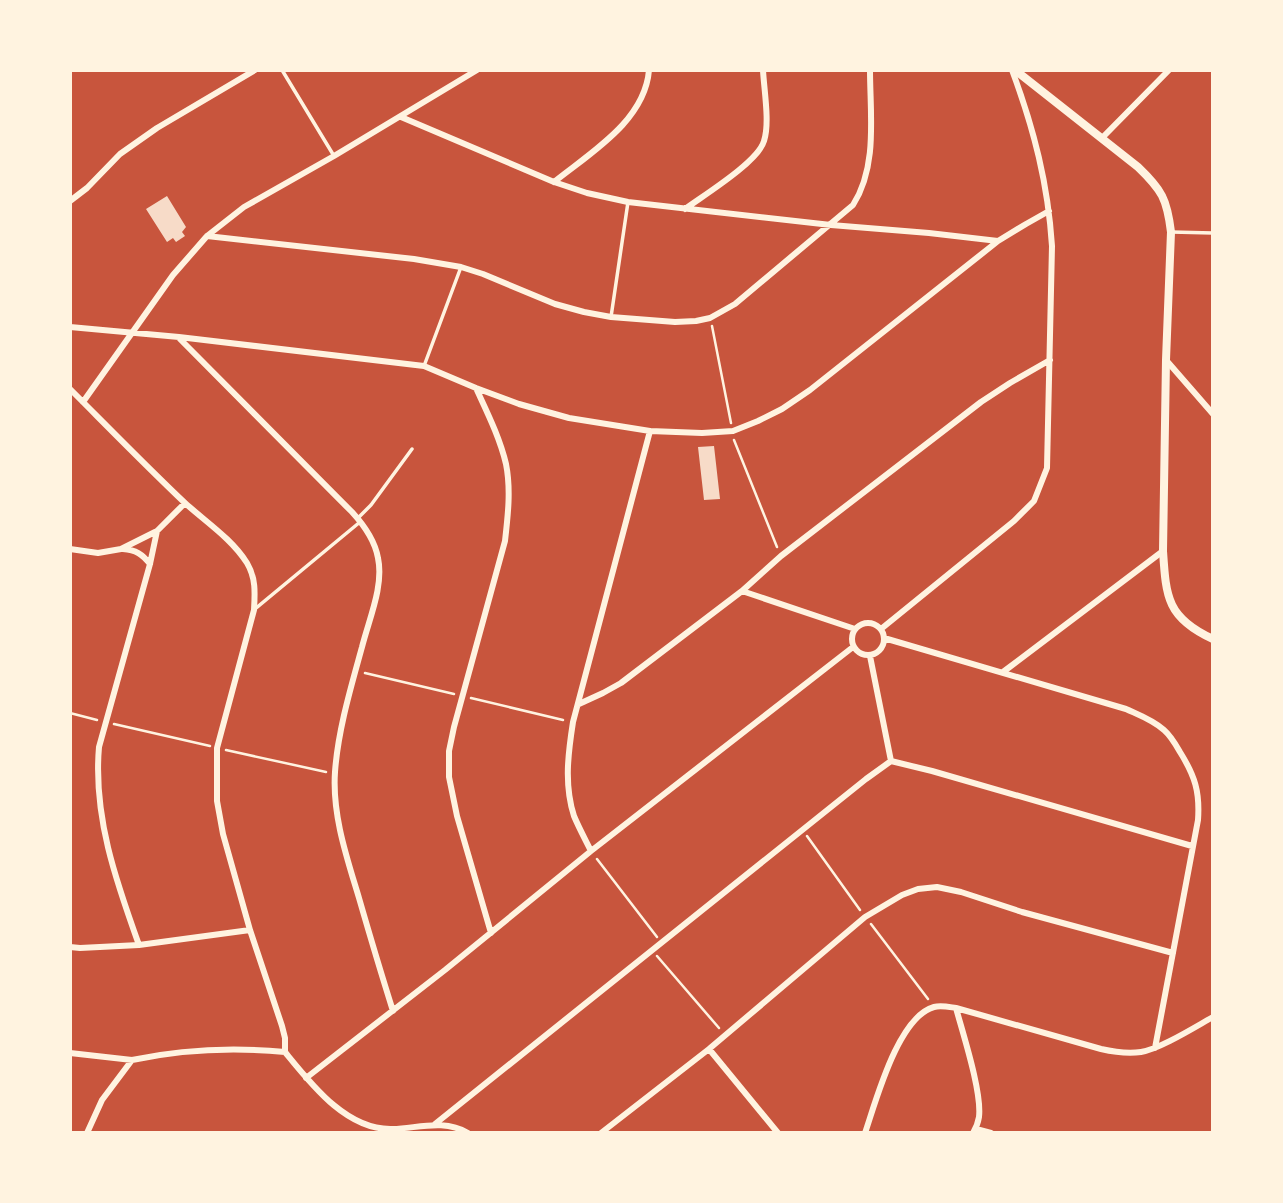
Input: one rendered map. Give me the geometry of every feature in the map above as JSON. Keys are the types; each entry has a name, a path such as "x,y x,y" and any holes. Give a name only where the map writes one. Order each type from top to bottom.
{"street":[{"path":"70,201 88,188 120,154 157,128 255,70"},
{"path":"83,402 173,275 207,236 244,207 477,70"},
{"path":"554,182 621,127 633,113 643,97 649,70"},
{"path":"685,209 754,157 764,143 767,120 763,70"},
{"path":"207,236 414,259 461,267 555,304 611,317 675,321 710,318 735,303 853,205 867,173 870,151 870,70"},
{"path":"1013,70 1138,167 1162,193 1171,232 1163,551 1167,592 1178,617 1213,639"},
{"path":"881,629 1014,521 1034,500 1047,468 1052,246 1043,172 1013,70"},
{"path":"1102,138 1169,70"},
{"path":"401,117 554,182 628,202 998,242"},
{"path":"70,327 424,366 519,404 569,418 650,431 733,431 782,409 810,390 998,242 1049,211"},
{"path":"178,337 359,520 372,540 378,557 380,574 355,670 335,774 336,800 345,852 393,1011"},
{"path":"579,704 621,683 981,402 1049,360"},
{"path":"1166,360 1213,414"},
{"path":"476,388 499,441 506,465 509,486 508,513 505,541 449,751 449,777 457,816 491,933"},
{"path":"70,389 186,503 229,541 253,576 254,610 217,748 217,801 223,834 250,930 282,1026 285,1052 332,1104 351,1117 389,1129 435,1124 452,1126 468,1133"},
{"path":"591,851 574,815 569,792 567,771 573,722 650,431"},
{"path":"121,549 157,531 186,503"},
{"path":"139,945 106,841 97,771 105,722 157,531"},
{"path":"70,549 98,553 134,550 150,564"},
{"path":"1003,672 1163,551"},
{"path":"742,591 855,629"},
{"path":"863,623 881,629 884,638 878,652 870,656 861,654 853,647 851,637 855,629 863,623"},
{"path":"884,638 1126,709 1150,720 1166,732 1190,768 1199,801 1198,820 1155,1048"},
{"path":"306,1078 853,647"},
{"path":"870,656 891,761"},
{"path":"435,1124 891,761 1192,846"},
{"path":"601,1133 709,1049 865,917 902,895 918,889 937,887 961,892 1022,912 1173,953"},
{"path":"70,947 139,945 250,930"},
{"path":"864,1133 900,1041 922,1013 934,1007 956,1007 1116,1052 1144,1052 1213,1017"},
{"path":"956,1007 977,1095 979,1117 974,1131 991,1133"},
{"path":"70,1053 132,1060 205,1049 285,1052"},
{"path":"709,1049 778,1133"},
{"path":"87,1133 102,1100 132,1060"}],"lane":[{"path":"282,70 334,156"},
{"path":"611,317 628,202"},
{"path":"1171,232 1213,233"},
{"path":"424,366 461,267"},
{"path":"254,610 359,520 412,449"}],"path":[{"path":"710,318 734,443 781,556"},
{"path":"355,670 573,722"},
{"path":"70,713 335,774"},
{"path":"591,851 662,943"},
{"path":"652,951 725,1035"}],"building":[{"path":"167,196 186,227 182,232 185,236 176,242 173,238 167,242 146,209"},
{"path":"714,446 720,499 704,500 698,447"}]}
